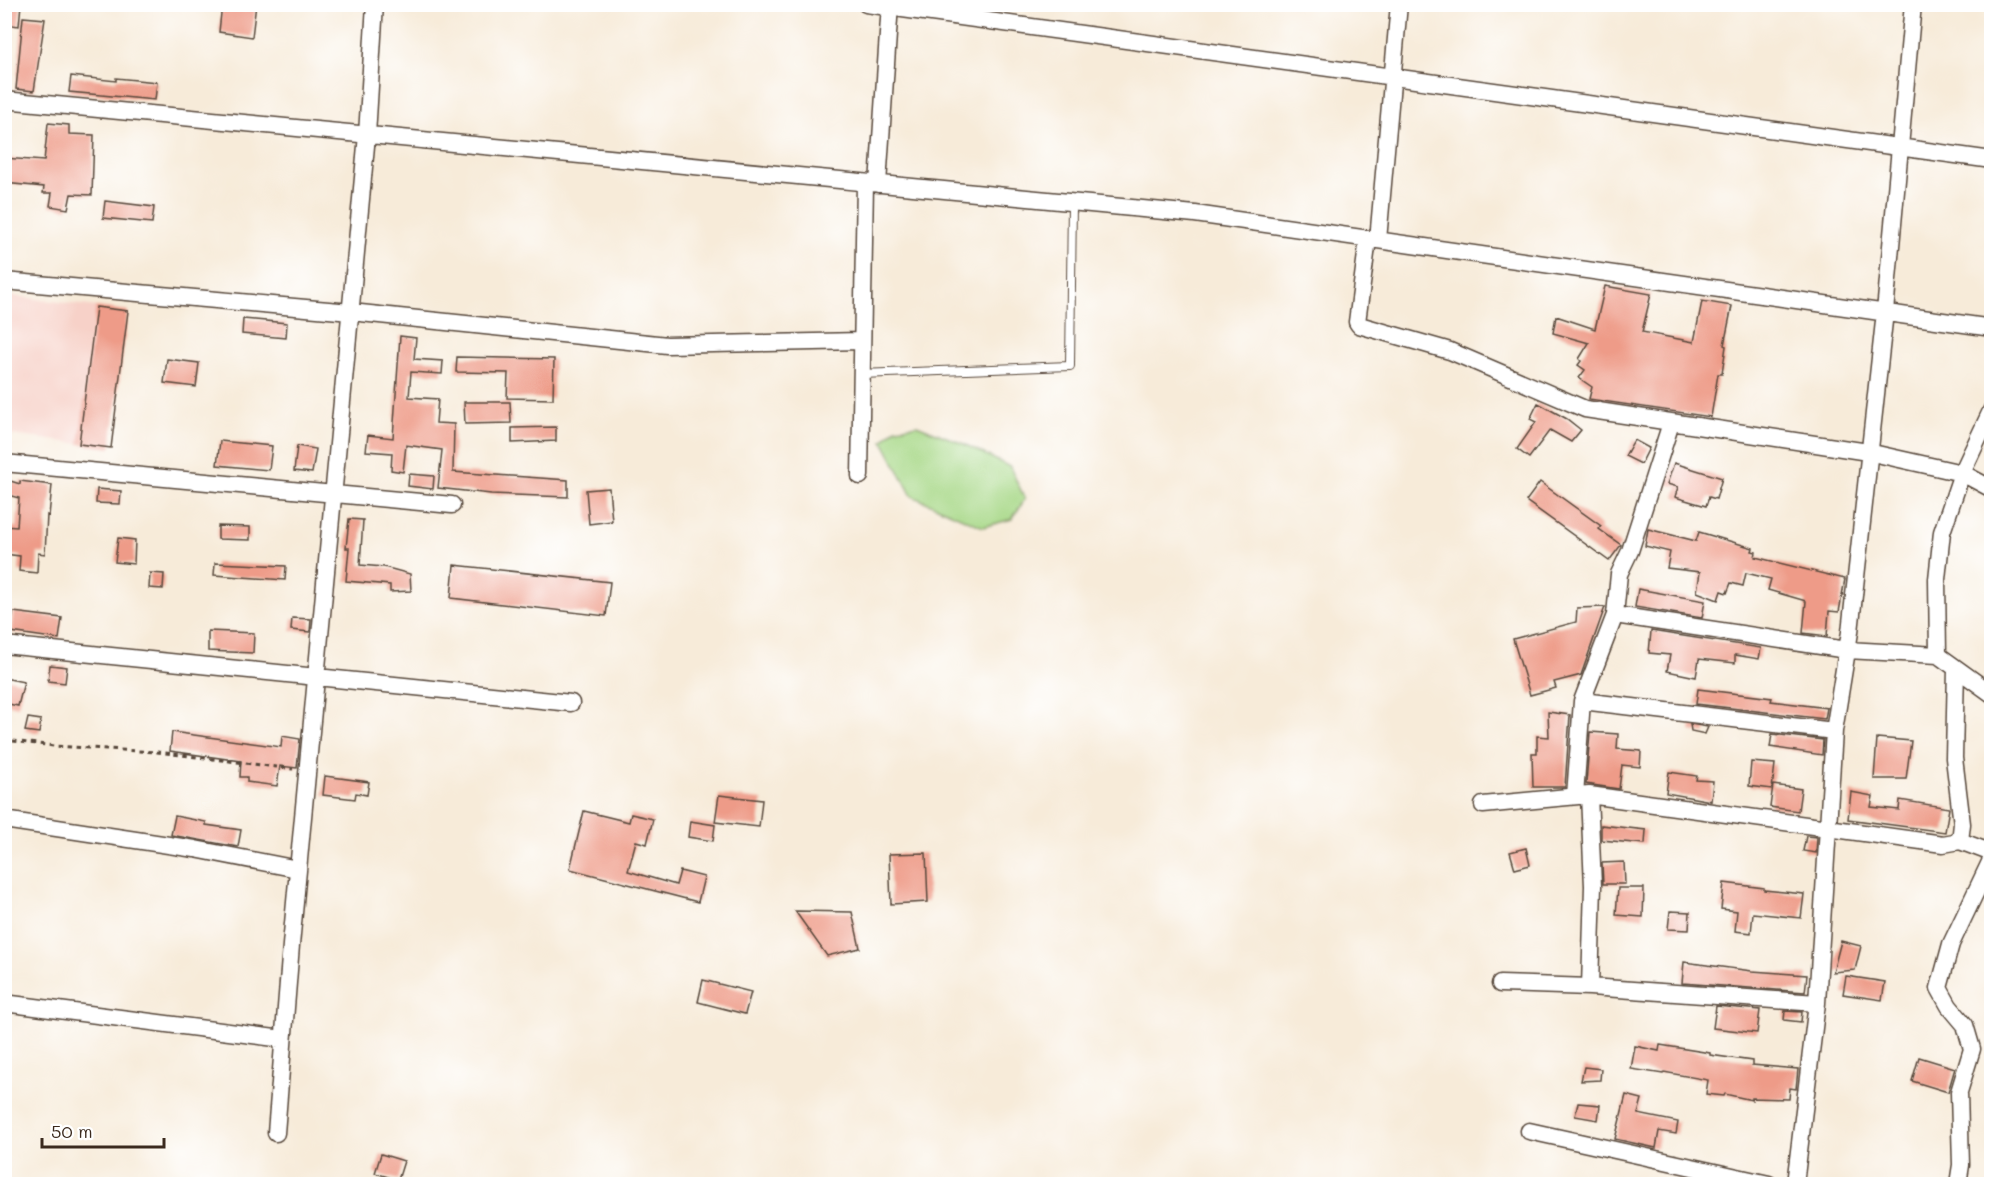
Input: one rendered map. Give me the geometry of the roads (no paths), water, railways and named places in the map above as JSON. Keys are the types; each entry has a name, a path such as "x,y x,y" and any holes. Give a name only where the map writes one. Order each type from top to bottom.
{"street":[{"path":"276,1133 298,869 367,135 375,4"},
{"path":"866,4 1992,160"},
{"path":"1399,4 1373,240 1357,322 1359,325 1450,351 1585,409 1868,452 1962,473 1992,489"},
{"path":"1795,1185 1816,1003 1834,731 1847,650 1885,312 1914,4"},
{"path":"860,476 861,341 872,183 890,6"},
{"path":"4,100 1195,214 1992,328"},
{"path":"4,281 351,312 667,345 861,341"},
{"path":"1938,655 1937,579 1942,532 1962,473 1992,410"},
{"path":"1590,987 1593,886 1582,795 1582,701 1615,615 1620,574 1630,551 1671,423"},
{"path":"4,463 452,505"},
{"path":"1615,615 1847,650 1938,655 1992,694"},
{"path":"4,645 571,703"},
{"path":"1956,668 1954,758 1962,824 1960,841"},
{"path":"1582,701 1834,731"},
{"path":"1483,805 1582,795 1943,844 1960,841 1992,855 1950,944 1939,988 1949,1006 1965,1024 1972,1049 1959,1092 1961,1165 1958,1185"},
{"path":"4,820 195,849 298,869"},
{"path":"1500,984 1590,987 1816,1003"},
{"path":"4,1003 283,1040"},
{"path":"1529,1131 1769,1185"}],"lane":[{"path":"861,374 1070,366 1072,203"}]}
